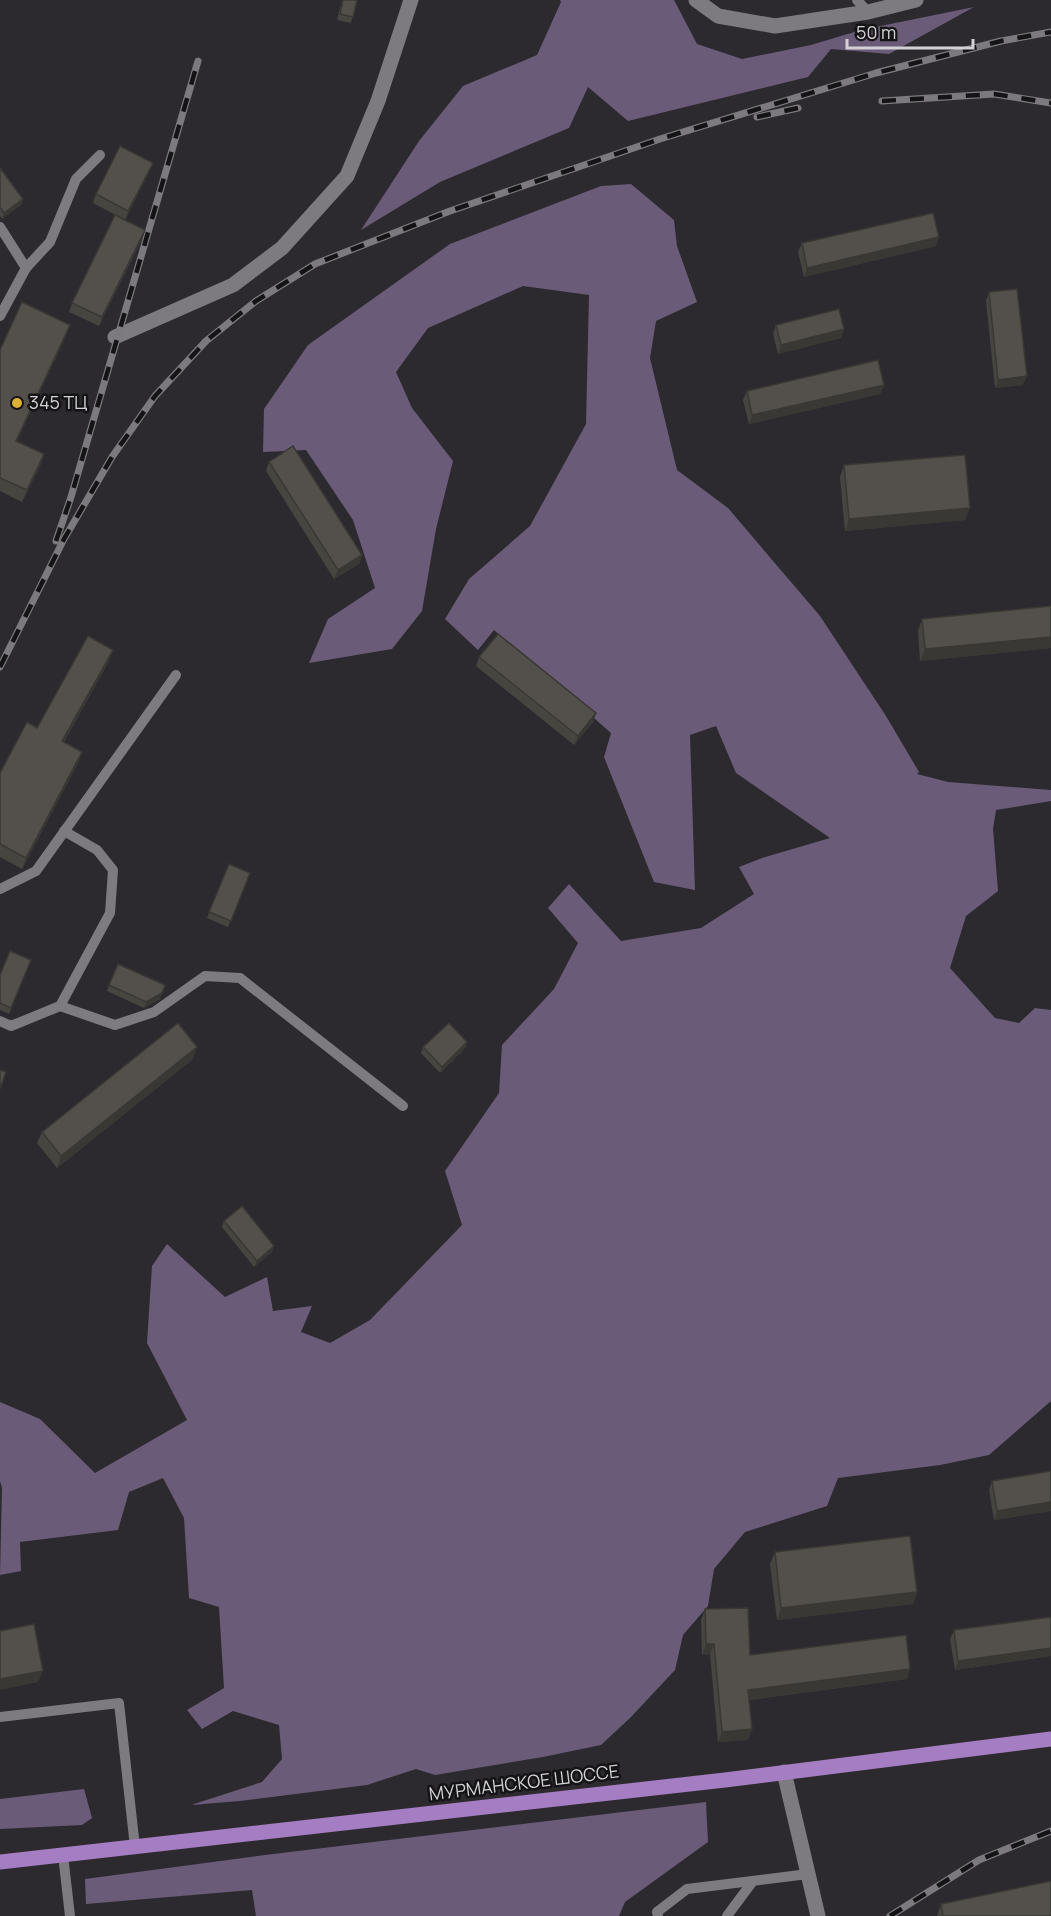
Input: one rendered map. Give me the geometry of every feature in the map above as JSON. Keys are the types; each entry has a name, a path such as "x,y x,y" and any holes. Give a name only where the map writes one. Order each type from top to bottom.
{"main road":[{"name":"МУРМАНСКОЕ ШОССЕ","path":"0,1862 1051,1739"}],"street":[{"path":"115,337 233,285 282,248 347,176 378,101 411,0"},
{"path":"696,0 718,16 775,26 868,12 916,0"},
{"path":"784,1772 818,1916"}],"lane":[{"path":"857,0 868,12"},
{"path":"0,316 26,268 50,242 76,179 100,155"},
{"path":"0,227 26,268"},
{"path":"0,889 36,870 176,675"},
{"path":"0,1021 11,1026 60,1006 110,913 113,870 97,850 64,831"},
{"path":"60,1006 115,1025 154,1012 206,976 240,978 403,1106"},
{"path":"0,1717 119,1703 135,1847"},
{"path":"63,1856 70,1916"},
{"path":"656,1915 687,1889 808,1874"},
{"path":"727,1916 753,1881"}],"shaded area":[{"path":"560,0 674,0 697,44 742,59 811,45 861,30 974,7 889,54 831,49 808,77 628,121 588,87 569,128 440,182 361,230 419,141 463,86 537,55"},
{"path":"631,184 674,220 677,246 697,302 656,321 650,358 677,470 728,508 820,616 886,716 919,772 917,774 948,782 1051,790 1051,801 996,810 993,829 998,891 966,916 950,968 995,1018 1019,1023 1035,1008 1051,1010 1051,1401 989,1455 940,1465 838,1478 827,1506 745,1532 714,1569 708,1606 683,1635 675,1670 601,1745 435,1775 416,1769 367,1785 191,1805 262,1782 282,1759 279,1725 233,1711 202,1729 187,1710 224,1688 219,1607 189,1598 184,1518 163,1478 129,1492 118,1530 20,1542 21,1571 0,1575 2,1488 0,1481 0,1402 40,1419 95,1473 187,1420 147,1343 152,1266 167,1244 225,1297 267,1277 273,1311 312,1306 301,1332 330,1343 370,1320 462,1225 445,1171 499,1093 502,1045 554,989 578,943 548,908 569,884 621,941 701,928 754,894 739,867 830,838 736,773 716,726 690,735 695,890 654,882 604,757 611,733 494,630 478,650 445,619 469,579 530,526 586,424 589,295 523,286 428,328 396,372 412,408 453,461 436,529 422,611 392,649 309,663 328,619 375,588 353,520 306,450 263,452 264,409 308,345 450,244 601,186"},
{"path":"84,1789 92,1818 82,1825 0,1829 0,1799"},
{"path":"706,1802 708,1842 625,1902 619,1916 256,1916 252,1890 86,1904 85,1879"}],"building":[{"path":"343,0 357,0 353,17 340,14"},
{"path":"120,146 153,163 128,211 96,194"},
{"path":"0,168 23,199 4,213 0,207"},
{"path":"933,213 939,237 807,268 802,243"},
{"path":"115,215 145,230 102,317 72,303"},
{"path":"1017,289 1027,376 998,380 989,292"},
{"name":"345 ТЦ","path":"22,302 70,325 16,441 44,454 27,490 0,478 0,350"},
{"path":"839,309 844,329 781,345 776,325"},
{"path":"878,360 884,385 752,415 747,391"},
{"path":"293,446 362,555 338,570 269,462"},
{"path":"965,455 970,508 849,519 844,465"},
{"path":"1051,606 1051,637 925,649 922,619"},
{"path":"498,634 596,713 578,736 479,657"},
{"path":"88,636 113,650 62,741 82,752 26,858 0,844 0,773 27,722 37,728"},
{"path":"229,864 250,873 231,921 209,912"},
{"path":"10,951 31,960 11,1008 0,1003 0,975"},
{"path":"118,964 165,985 162,993 146,1002 109,985"},
{"path":"178,1023 197,1047 61,1156 42,1132"},
{"path":"449,1023 467,1042 442,1067 423,1047"},
{"path":"0,1070 6,1072 0,1089"},
{"path":"242,1206 274,1246 257,1261 224,1221"},
{"path":"1051,1471 1051,1502 997,1511 992,1481"},
{"path":"910,1536 917,1592 781,1608 775,1552"},
{"path":"748,1608 750,1655 906,1635 910,1669 748,1690 752,1729 722,1732 714,1644 706,1644 705,1609"},
{"path":"1051,1617 1051,1648 958,1661 954,1630"},
{"path":"34,1624 43,1671 0,1679 0,1631"},
{"path":"1051,1881 1051,1916 943,1916 941,1904"}],"railway":[{"path":"0,667 64,539 112,457 155,396 206,341 256,301 315,264 450,211 660,139 876,73 1001,41 1051,32"},
{"path":"56,541 71,497 198,61"},
{"path":"882,101 994,94 1051,103"},
{"path":"757,117 798,108"},
{"path":"890,1916 979,1860 1051,1831"}],"place":[{"name":"345 ТЦ","path":"17,403"}]}
